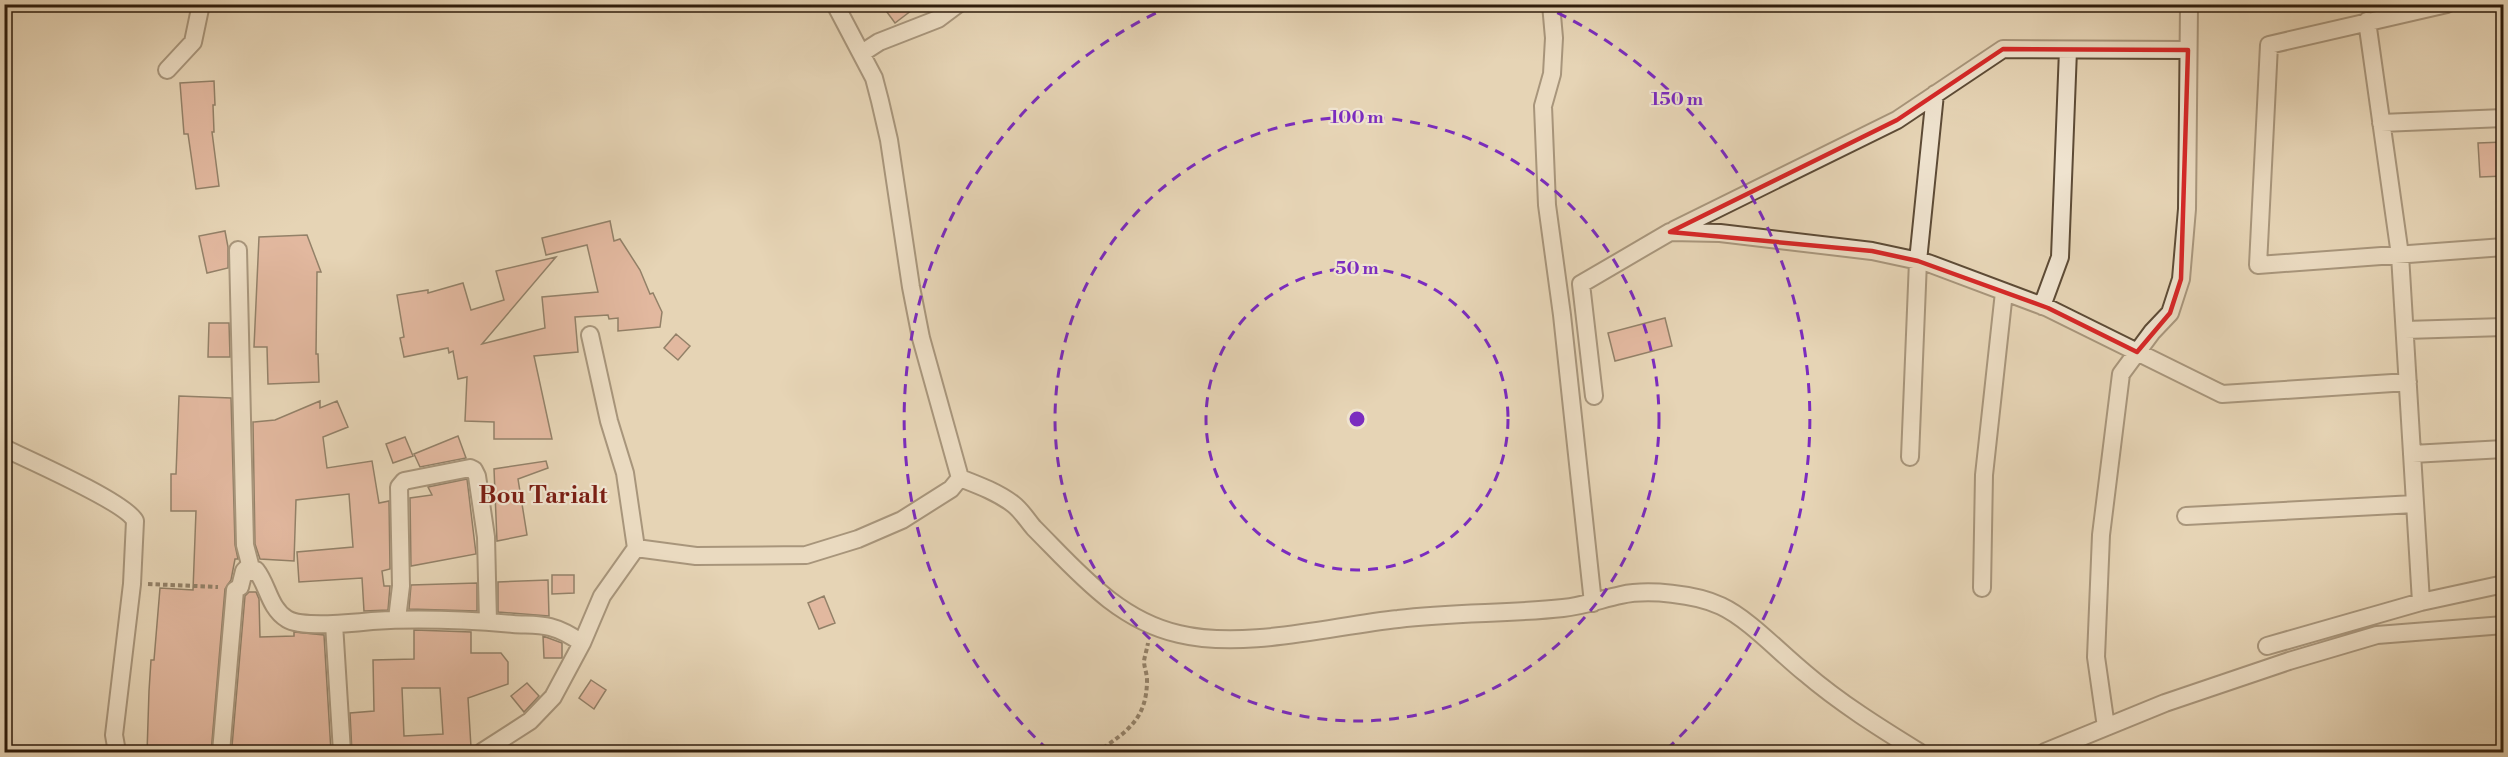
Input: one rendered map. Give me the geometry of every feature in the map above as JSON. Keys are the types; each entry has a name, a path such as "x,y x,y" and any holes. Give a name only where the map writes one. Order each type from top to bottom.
{"street":[{"path":"167,70 193,42 201,4"},
{"path":"835,4 874,78 889,140 921,338 960,478"},
{"path":"862,53 879,42 938,19 958,4"},
{"path":"1551,4 1554,38 1552,74 1543,106 1546,205 1562,315 1593,603"},
{"path":"2447,4 2268,45 2258,265 2504,247"},
{"path":"2106,727 2096,657 2101,535 2121,374 2170,313 2181,279 2187,209 2189,6"},
{"path":"2367,21 2400,255 2421,602"},
{"path":"1594,396 1581,284 1670,232 1897,120 2003,49 2188,50"},
{"path":"2042,306 2060,257 2068,50"},
{"path":"1910,457 1918,261 1935,94"},
{"path":"2381,123 2504,118"},
{"path":"1670,232 1720,233 1872,251 1918,261 2042,306 2222,394 2408,382"},
{"path":"238,250 245,545 252,572"},
{"path":"1982,588 1984,475 2004,292"},
{"path":"2405,330 2504,327"},
{"path":"482,753 524,726 553,697 582,644 602,596 636,548 625,473 609,421 590,335"},
{"path":"4,448 105,498 133,517 135,528 132,584 114,725 117,753"},
{"path":"2412,454 2504,449"},
{"path":"397,619 401,586 399,487 404,481 470,468 477,476 486,537 488,622"},
{"path":"636,548 696,556 806,555 858,539 903,520 951,489 960,478"},
{"path":"960,478 998,494 1014,505 1093,587 1113,603 1154,626 1193,637 1254,638 1398,619 1563,608 1593,603 1623,594 1645,592 1670,594 1721,606 1736,615 1806,674 1881,729 1919,753"},
{"path":"2186,516 2415,504"},
{"path":"221,753 235,590 240,587 244,571 249,566 252,572"},
{"path":"252,572 255,570 262,578 274,607 288,620 334,624 397,619 547,626 561,630 582,644"},
{"path":"2267,645 2421,602 2504,584"},
{"path":"334,624 342,753"},
{"path":"2045,753 2165,703 2289,661 2377,635 2504,625"}],"path":[{"path":"132,584 240,587"},
{"path":"1097,753 1128,730 1139,717 1144,704 1147,679 1144,662 1154,626"}],"highlighted area":[{"path":"2003,49 2188,50 2181,279 2170,313 2137,352 2048,308 1918,261 1872,251 1670,232 1897,120"}],"building":[{"path":"881,4 920,4 895,23"},
{"path":"214,81 214,132 212,132 219,186 196,189 188,134 184,134 180,83"},
{"path":"2504,142 2504,176 2480,177 2478,143"},
{"path":"610,221 614,241 620,239 640,270 650,294 653,293 662,312 660,327 618,331 618,318 609,319 608,315 575,317 578,352 534,356 552,439 494,439 494,422 465,421 467,377 458,379 453,351 449,353 448,348 404,357 400,338 404,337 397,295 428,290 428,293 463,283 471,310 504,300 496,271 556,257 482,344 545,328 542,297 598,292 587,245 546,255 542,238"},
{"path":"225,231 228,268 207,273 199,236"},
{"path":"307,235 321,272 317,272 316,354 318,354 319,382 268,384 267,347 254,347 259,237"},
{"path":"1665,318 1672,346 1615,361 1608,333"},
{"path":"209,323 229,323 230,357 208,357"},
{"path":"676,334 690,346 678,360 664,348"},
{"path":"179,396 231,398 235,545 238,559 235,559 231,580 225,589 211,753 147,753 151,660 154,660 160,588 193,590 196,511 171,511 171,474 176,474"},
{"path":"320,401 320,408 337,401 348,427 323,437 327,468 372,461 379,503 389,501 390,569 382,571 384,586 390,586 388,610 364,611 362,578 299,582 297,552 353,547 349,494 296,500 294,561 260,559 255,544 253,422 275,420"},
{"path":"458,436 466,458 420,467 414,454"},
{"path":"405,437 413,456 393,463 386,444"},
{"path":"546,461 548,468 518,479 527,535 497,541 494,469"},
{"path":"467,479 476,554 411,566 410,498 432,495 428,487"},
{"path":"552,575 574,575 574,593 552,594"},
{"path":"548,580 549,616 498,612 498,582"},
{"path":"477,583 477,611 409,609 411,585"},
{"path":"249,592 256,592 259,599 260,637 294,636 294,632 324,635 331,752 257,753 258,747 232,746 245,596"},
{"path":"824,596 835,623 819,629 808,603"},
{"path":"414,630 471,632 471,653 501,653 508,662 508,684 468,698 471,747 443,749 443,753 352,753 350,713 374,711 373,660 414,659","holes":["402,688 440,688 443,734 404,736"]},
{"path":"543,636 562,643 562,658 544,658"},
{"path":"591,680 606,690 594,709 579,698"},
{"path":"527,683 539,696 524,712 511,696"}],"district":[{"name":"Bou Tarialt","path":"543,496"}]}
